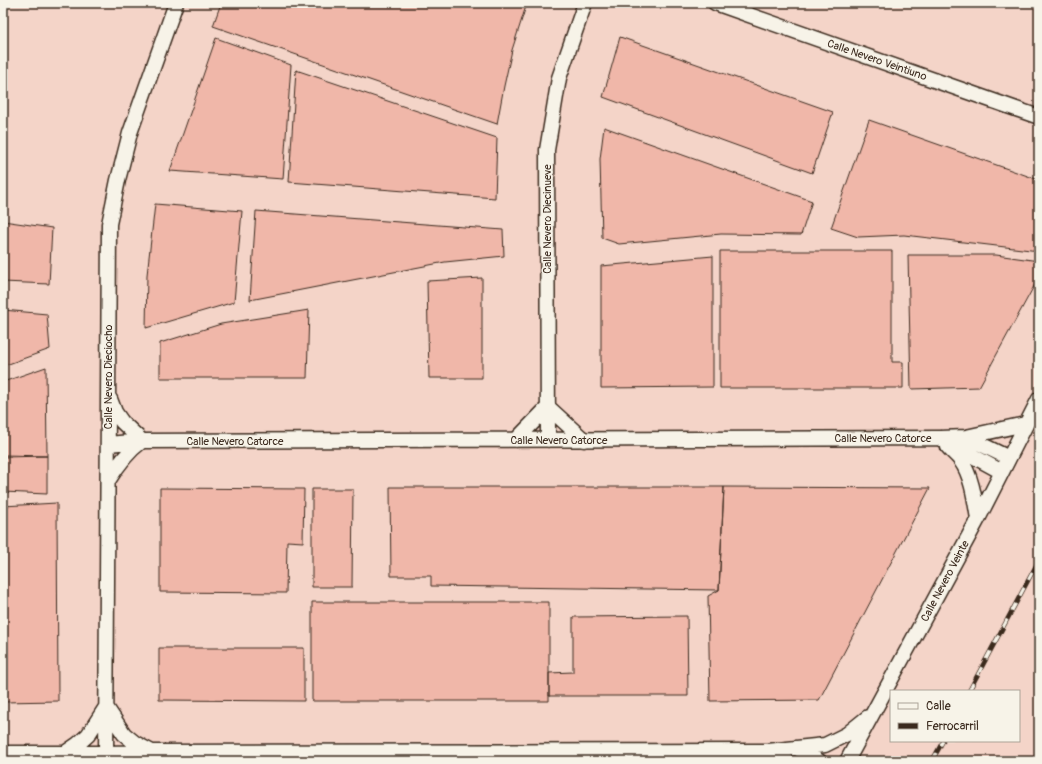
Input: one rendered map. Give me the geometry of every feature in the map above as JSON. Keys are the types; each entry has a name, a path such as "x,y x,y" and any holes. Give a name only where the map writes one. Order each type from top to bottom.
{"street":[{"name":"Calle Nevero Dieciocho","path":"106,757 109,224 130,133 176,3"},
{"path":"581,6 596,3"},
{"name":"Calle Nevero Veintiuno","path":"715,3 1039,117"},
{"name":"Calle Nevero Diecinueve","path":"548,440 547,150 559,78 581,6"},
{"path":"107,482 127,454 133,447 142,441 118,417 108,392"},
{"name":"Calle Nevero Veinte","path":"847,761 978,519 1039,399"},
{"path":"516,440 548,407 584,440"},
{"path":"940,438 966,438 1025,424"},
{"path":"940,438 961,460 966,470 974,497 978,519"},
{"name":"Calle Nevero Catorce","path":"108,440 940,438 1002,472"},
{"path":"966,438 1008,458"},
{"path":"70,757 78,744 88,735 106,707 124,734 135,743 152,752"},
{"path":"3,753 70,757 106,757 152,752 766,751 825,745 846,734 873,713"},
{"path":"796,748 819,761"},
{"path":"766,751 785,760"},
{"path":"138,761 152,752"}],"shaded area":[{"path":"3,3 1039,3 1039,761 3,761"}],"building":[{"path":"221,3 527,3 512,50 497,124 213,26"},
{"path":"620,37 833,112 812,173 603,97"},
{"path":"216,38 291,65 283,179 170,171"},
{"path":"296,70 497,138 495,198 289,182"},
{"path":"869,120 1039,180 1039,251 904,235 858,237 831,228"},
{"path":"604,127 812,201 801,235 721,234 619,244 602,238 600,159"},
{"path":"155,204 242,211 234,302 146,328 147,275"},
{"path":"256,211 503,230 504,256 445,262 250,300"},
{"path":"3,221 52,228 49,284 3,282"},
{"path":"720,251 892,251 892,362 903,362 903,388 720,388"},
{"path":"908,255 996,255 1039,261 1039,277 979,387 911,389"},
{"path":"713,256 713,387 601,388 601,266"},
{"path":"482,278 482,378 429,378 427,281"},
{"path":"3,310 47,314 50,349 3,366"},
{"path":"309,310 307,378 160,378 160,343 221,324"},
{"path":"46,367 47,456 3,457 3,382"},
{"path":"3,455 47,456 47,494 3,492"},
{"path":"390,487 724,487 719,590 431,586 431,576 391,576"},
{"path":"724,487 930,488 819,700 710,701 708,596 719,590"},
{"path":"160,488 304,489 303,542 287,541 286,593 160,592"},
{"path":"312,489 353,489 352,587 312,587"},
{"path":"57,503 58,701 3,702 3,506"},
{"path":"312,602 549,602 549,701 312,701"},
{"path":"687,616 688,696 549,696 549,673 573,672 573,617"},
{"path":"159,648 304,648 304,701 159,700"}],"railway":[{"path":"970,690 1039,560"},
{"path":"932,761 942,742"}]}
